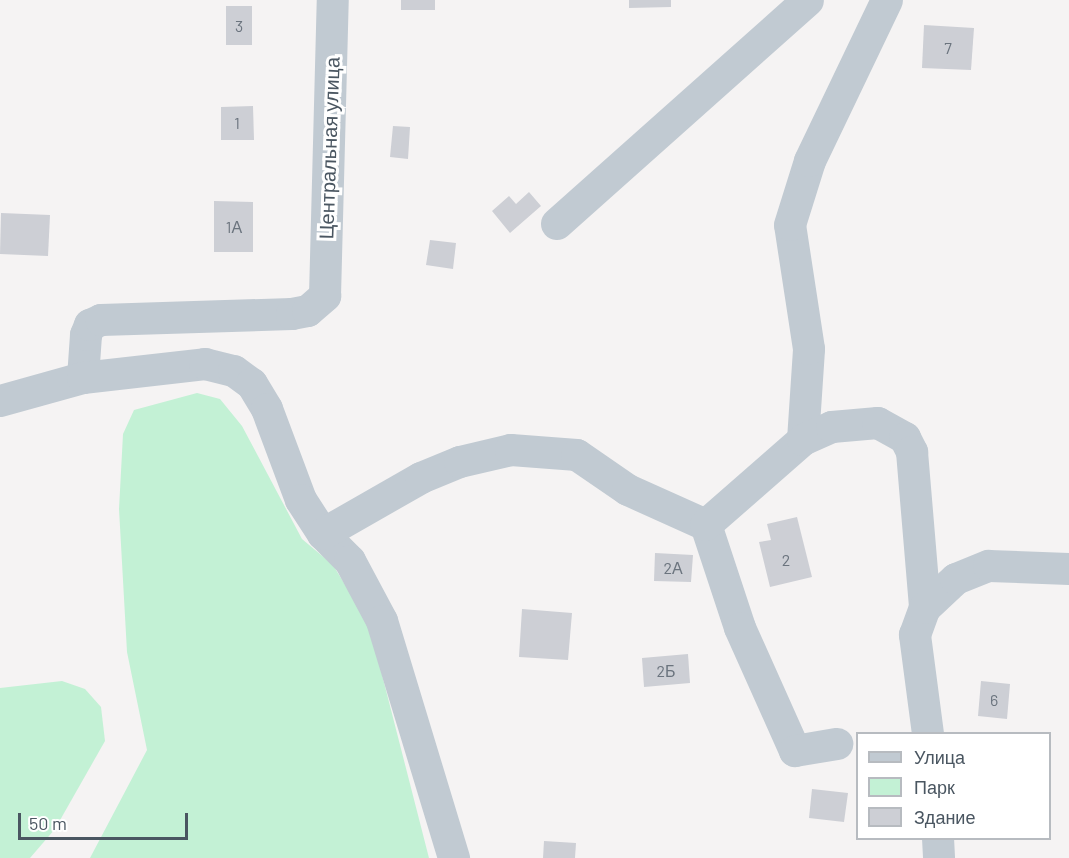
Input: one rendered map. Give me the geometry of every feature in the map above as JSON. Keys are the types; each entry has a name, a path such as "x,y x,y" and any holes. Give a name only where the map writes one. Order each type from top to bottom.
{"street":[{"name":"Центральная улица","path":"83,378 86,335 90,325 101,320 292,314 308,311 325,296 333,0"},
{"path":"557,224 808,0"},
{"path":"802,440 809,349 790,225 810,161 887,0"},
{"path":"0,401 83,378 205,364 234,371 252,384 267,409 301,500 323,534 350,561 382,621 454,858"},
{"path":"706,525 802,440 832,427 878,423 905,438 912,452 925,608 915,635 927,732"},
{"path":"323,534 421,478 460,462 511,450 577,455 628,490 706,525 740,628 795,751 837,744"},
{"path":"925,608 957,579 989,566 1069,569"},
{"path":"938,840 939,858"}],"green space":[{"path":"197,393 220,399 242,426 302,539 333,565 369,624 429,858 90,858 147,750 127,652 119,509 123,434 134,410"},
{"path":"62,681 85,689 101,707 105,741 55,829 30,858 0,858 0,688"}],"building":[{"path":"401,0 435,0 435,10 401,10"},
{"path":"629,0 671,0 671,7 629,8"},
{"path":"226,6 252,6 252,45 226,45"},
{"path":"924,25 974,28 971,70 922,68"},
{"path":"253,106 254,140 221,140 221,107"},
{"path":"393,126 410,127 408,159 390,157"},
{"path":"529,192 541,206 510,233 492,211 509,196 516,204"},
{"path":"214,201 253,202 253,252 214,252"},
{"path":"1,213 50,215 48,256 0,254"},
{"path":"430,240 456,243 453,269 426,265"},
{"path":"797,517 812,577 770,587 759,542 771,540 767,524"},
{"path":"655,553 693,555 691,582 654,581"},
{"path":"522,609 572,613 568,660 519,657"},
{"path":"688,654 690,683 644,687 642,658"},
{"path":"981,681 1010,684 1007,719 978,716"},
{"path":"812,789 848,793 844,822 809,818"},
{"path":"544,841 576,843 575,858 543,858"}]}
